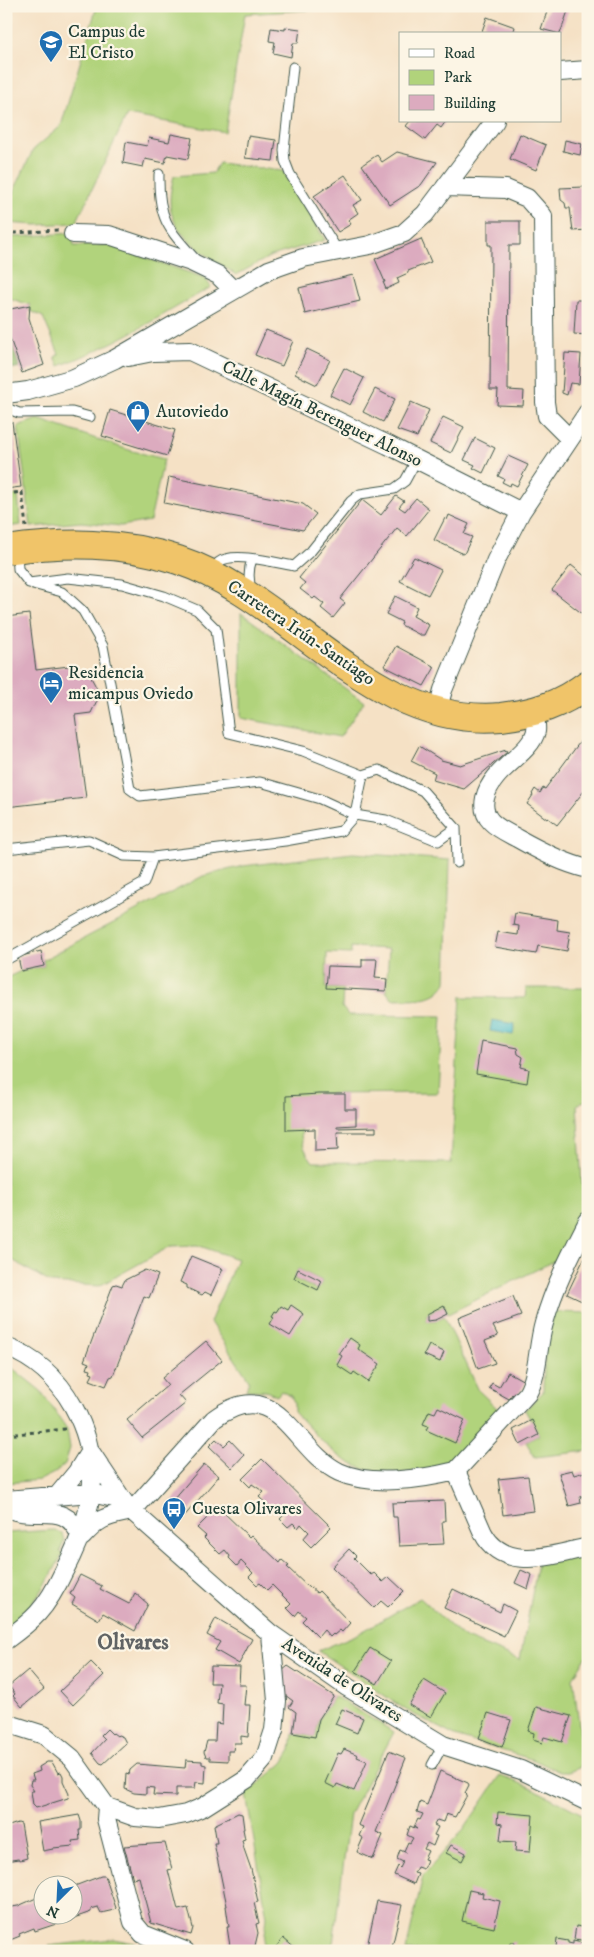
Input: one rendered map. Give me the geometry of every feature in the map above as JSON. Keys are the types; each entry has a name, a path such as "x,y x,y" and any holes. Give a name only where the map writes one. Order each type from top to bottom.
{"highway":[{"name":"Carretera Irún-Santiago","path":"17,549 67,543 101,545 135,550 178,560 224,580 371,681 404,699 437,712 460,717 483,718 534,712 558,703 588,684"}],"street":[{"path":"562,72 588,70"},
{"path":"6,394 28,391 74,378 116,359 269,270 304,258 370,245 404,233 425,214 494,122"},
{"path":"445,187 506,189 527,198 543,216 545,402 547,416 570,438"},
{"path":"74,234 110,235 191,262 218,275 233,290"},
{"path":"180,321 183,336 190,351"},
{"name":"Calle Magín Berenguer Alonso","path":"116,359 153,352 190,351 521,512"},
{"path":"437,712 443,690 496,560 521,512 588,412"},
{"path":"534,712 536,731 528,745 492,781 484,801 486,815 490,822 497,827 531,846 566,863 588,869"},
{"path":"81,1537 96,1522 108,1515 130,1509 214,1419 224,1412 242,1406 271,1408 329,1467 354,1478 407,1480 456,1471 527,1394 532,1385 540,1338 550,1305 566,1264 588,1221"},
{"path":"6,1347 23,1354 55,1380 67,1395 83,1426 92,1467 91,1493 87,1518 81,1537 50,1598 39,1613 6,1640"},
{"path":"90,1451 130,1509"},
{"path":"58,1495 77,1472 90,1451"},
{"path":"456,1471 483,1534 487,1541 500,1553 530,1558 588,1547"},
{"path":"6,1500 91,1493 114,1498 130,1509"},
{"path":"6,1508 22,1512 51,1512 63,1515 77,1528 81,1537"},
{"name":"Avenida de Olivares","path":"130,1509 271,1634 347,1687 443,1745 521,1770 587,1799"},
{"path":"6,1723 44,1735 72,1758 107,1807 135,1817 187,1822 203,1807 247,1780 265,1758 274,1730 277,1701 271,1634"},
{"path":"107,1807 106,1819 133,1922 145,1943 185,1951"}],"lane":[{"path":"293,67 284,150 285,161 290,174 338,251"},
{"path":"159,174 158,195 162,213 172,232 203,268"},
{"path":"6,408 19,413 72,412 90,417"},
{"path":"210,574 219,562 233,557 294,566 311,551 351,501 360,494 394,489 405,481 416,460"},
{"path":"17,549 18,569 30,583 62,592 83,611 103,646 130,789 140,796 260,782 320,799 354,815 386,820 438,841 456,828"},
{"path":"252,559 249,568 249,583 255,601"},
{"path":"30,583 68,578 122,584 164,596 197,610 216,630 229,732 303,751 363,775 379,770 423,791 456,828 457,864"},
{"path":"6,849 89,840 124,856 154,857 286,841 341,831 354,815 363,775"},
{"path":"6,960 144,883 154,857"},
{"path":"432,1765 443,1745"}],"path":[{"path":"6,231 15,233 71,229 74,234"},
{"path":"6,494 22,492 17,549"},
{"path":"6,1434 83,1426"},
{"path":"6,1567 9,1570 6,1584"}],"green space":[{"path":"97,6 371,6 245,14 225,132 127,115 76,223 36,225 6,223 6,208 33,150 61,126"},
{"path":"219,163 283,171 325,240 271,256 236,275 203,253 176,225 171,213 171,188 174,176 213,173"},
{"path":"72,233 74,246 104,245 114,247 205,278 211,287 118,340 59,366 55,357 59,354 43,317 29,310 30,305 6,297 6,236"},
{"path":"6,327 20,367 6,370"},
{"path":"38,419 129,450 164,459 150,521 121,526 81,522 31,527 18,426"},
{"path":"18,495 21,525 6,527 6,496"},
{"path":"241,613 364,702 340,737 241,718"},
{"path":"353,853 450,860 446,982 442,989 422,998 392,999 386,991 389,949 351,947 351,954 327,953 326,988 343,989 342,1007 348,1015 442,1016 438,1093 319,1094 305,1120 301,1135 306,1152 313,1162 451,1163 461,997 525,998 526,988 588,988 588,1099 577,1105 582,1184 588,1182 588,1211 562,1257 448,1314 444,1305 427,1314 427,1321 436,1320 444,1316 479,1391 504,1415 481,1434 477,1433 465,1452 455,1460 441,1466 410,1473 378,1472 364,1469 344,1460 322,1441 294,1412 294,1402 291,1396 281,1391 277,1396 266,1391 246,1390 249,1380 210,1322 237,1259 197,1245 171,1246 99,1286 51,1283 6,1255 6,978 21,971 44,966 43,960 203,876 243,866","holes":["298,1269 322,1281 318,1290 294,1279"]},
{"path":"553,1312 588,1313 588,1451 535,1457 526,1442 539,1435 525,1410 543,1392 545,1348"},
{"path":"6,1366 11,1367 41,1391 67,1429 70,1448 65,1464 54,1473 40,1480 6,1483"},
{"path":"54,1530 62,1534 64,1541 60,1551 62,1555 32,1604 6,1627 6,1533"},
{"path":"588,1547 588,1654 573,1678 584,1762 579,1768 568,1772 560,1772 534,1760 455,1736 406,1710 318,1651 358,1634 420,1598 463,1637 520,1660 539,1557"},
{"path":"334,1696 394,1732 350,1814 332,1951 263,1951 267,1917 246,1794 283,1763 291,1750 293,1733 315,1737 319,1719"},
{"path":"500,1776 528,1786 588,1817 588,1951 406,1951 423,1876 463,1830"},
{"path":"113,1939 135,1943 141,1951 48,1951 48,1946"}],"water":[{"path":"492,1020 515,1024 513,1035 490,1031"}],"building":[{"path":"549,6 569,8 561,32 541,29"},
{"path":"487,17 515,27 514,32 482,32"},
{"path":"285,27 300,29 298,43 293,43 291,57 273,53 275,42 269,41 271,28 285,30"},
{"path":"409,122 445,122 441,128 437,125 425,140 406,126"},
{"path":"171,134 192,138 188,159 167,155 165,163 145,159 143,167 123,163 126,142 147,146 149,138 169,142"},
{"path":"520,134 546,145 536,170 510,159"},
{"path":"248,136 276,140 273,161 245,158"},
{"path":"565,140 582,144 580,155 563,151"},
{"path":"397,152 437,162 421,185 390,205 362,165 377,155 382,162"},
{"path":"345,175 362,200 353,205 358,213 348,220 351,224 338,232 314,196"},
{"path":"584,187 588,222 587,230 573,231 570,208 566,208 565,203 561,200 560,188"},
{"path":"488,221 520,221 520,245 509,245 508,390 524,391 523,406 497,405 498,390 490,390 491,245 488,245"},
{"path":"421,239 431,262 408,271 408,273 397,278 399,283 386,289 375,259"},
{"path":"353,275 360,301 305,314 299,288"},
{"path":"576,300 588,300 588,335 574,334"},
{"path":"30,305 29,318 44,365 22,373 6,327 6,310"},
{"path":"266,330 293,341 282,366 255,355"},
{"path":"307,349 330,360 317,385 295,374"},
{"path":"565,353 581,354 579,384 570,383 567,395 562,393"},
{"path":"344,368 364,378 350,405 330,395"},
{"path":"375,389 395,399 383,422 363,412"},
{"path":"411,402 429,410 417,437 397,430"},
{"name":"Autoviedo","path":"110,410 175,430 167,456 102,436"},
{"path":"443,417 464,427 451,453 430,443"},
{"path":"12,422 21,487 6,489 6,423"},
{"path":"475,438 495,448 483,473 473,468 475,465 464,460"},
{"path":"508,456 528,465 517,486 511,483 510,486 502,482 504,479 498,476"},
{"path":"169,477 303,504 316,514 303,530 164,503"},
{"path":"396,496 404,501 399,507 405,511 416,498 429,509 407,536 397,528 340,599 345,603 333,618 321,608 324,604 315,597 313,599 300,589 305,583 299,578 362,500 381,515"},
{"path":"449,515 469,524 464,534 472,537 464,554 434,540 445,518 447,520"},
{"path":"414,557 441,570 428,595 400,581"},
{"path":"571,565 586,577 588,574 588,610 584,615 552,590"},
{"path":"395,596 417,607 413,616 429,625 424,635 420,635 401,625 402,622 386,614"},
{"name":"Residencia micampus Oviedo","path":"29,614 36,670 69,666 88,672 100,694 91,713 75,715 86,798 6,807 6,617"},
{"path":"396,646 435,667 424,686 384,666"},
{"path":"588,731 588,786 557,825 527,804 535,789 540,793 543,788 545,789"},
{"path":"419,746 441,760 460,765 506,750 507,752 464,789 433,780 435,773 411,761"},
{"path":"515,913 558,920 557,930 570,932 567,951 538,946 536,954 495,947 498,932 518,935 519,926 513,925"},
{"path":"41,951 44,966 21,971 18,957"},
{"path":"362,959 377,959 375,978 387,979 386,991 326,988 328,966 362,967"},
{"path":"481,1041 517,1048 518,1054 523,1057 521,1067 529,1069 527,1083 476,1074"},
{"path":"345,1094 345,1109 356,1109 356,1125 337,1126 337,1128 376,1127 376,1132 337,1132 338,1150 315,1151 315,1129 286,1130 286,1096"},
{"path":"588,1250 588,1299 586,1303 567,1294"},
{"path":"191,1256 223,1269 211,1295 205,1292 202,1295 187,1288 187,1285 180,1282"},
{"path":"298,1269 322,1281 318,1290 294,1278"},
{"path":"145,1270 158,1275 149,1298 144,1296 113,1376 110,1377 106,1386 90,1380 93,1374 90,1373 91,1370 87,1369 89,1363 84,1361 113,1285 122,1286 125,1280"},
{"path":"513,1296 521,1316 493,1326 498,1336 485,1341 495,1363 478,1369 459,1318"},
{"path":"291,1305 304,1314 290,1336 270,1324 275,1311 277,1312 281,1306 288,1310"},
{"path":"444,1305 448,1314 436,1320 427,1321 427,1314"},
{"path":"350,1338 360,1345 358,1349 380,1364 368,1382 354,1372 352,1375 337,1365 342,1356 339,1354"},
{"path":"206,1341 222,1360 179,1395 186,1403 142,1438 127,1420 168,1385 162,1378"},
{"path":"429,1345 444,1352 440,1362 424,1355"},
{"path":"508,1372 526,1382 516,1398 512,1394 509,1399 489,1388 492,1383 499,1387"},
{"path":"438,1407 465,1420 455,1443 426,1430 428,1426 423,1424 429,1411 435,1413"},
{"path":"532,1420 539,1435 520,1445 513,1430"},
{"path":"216,1439 224,1446 230,1440 244,1455 232,1468 209,1446"},
{"path":"262,1459 331,1527 311,1547 303,1539 309,1532 301,1524 298,1528 293,1523 288,1527 280,1519 284,1515 279,1510 276,1513 259,1497 264,1492 252,1484 250,1487 242,1479"},
{"path":"204,1464 219,1476 181,1520 167,1507"},
{"path":"572,1470 574,1475 588,1471 588,1498 583,1499 580,1496 581,1503 569,1506 559,1473"},
{"path":"528,1476 533,1511 503,1515 498,1479"},
{"path":"444,1501 445,1521 442,1521 444,1544 399,1546 397,1517 393,1517 392,1503"},
{"path":"218,1507 280,1563 282,1560 289,1566 287,1567 309,1588 317,1593 319,1591 350,1623 342,1632 340,1630 330,1637 324,1630 318,1637 302,1621 306,1617 299,1611 295,1616 287,1608 291,1604 272,1585 267,1590 260,1583 257,1585 249,1577 253,1573 241,1561 237,1566 229,1558 230,1556 225,1550 220,1554 204,1538 206,1536 197,1528"},
{"path":"349,1549 356,1556 354,1558 371,1575 374,1573 383,1582 389,1577 404,1591 388,1607 381,1601 374,1608 332,1567"},
{"path":"521,1570 532,1575 528,1589 515,1583"},
{"path":"80,1575 102,1586 100,1589 129,1604 135,1593 148,1604 135,1631 103,1613 99,1620 72,1604 75,1598 70,1594"},
{"path":"453,1589 500,1612 503,1604 516,1611 504,1636 444,1608"},
{"path":"216,1618 252,1639 239,1664 215,1650 220,1642 207,1635"},
{"path":"370,1648 391,1661 377,1684 355,1671"},
{"path":"91,1662 104,1675 73,1705 60,1691"},
{"path":"211,1666 240,1667 239,1685 246,1685 244,1705 250,1705 248,1737 241,1736 241,1743 234,1743 233,1751 228,1751 228,1761 210,1760 210,1757 206,1757 204,1752 207,1741 215,1741 216,1723 222,1724 223,1704 217,1703 219,1683 210,1683"},
{"path":"288,1666 334,1696 319,1719 315,1737 293,1733 296,1712 289,1707 293,1701 285,1695 282,1671"},
{"path":"28,1670 44,1689 22,1707 13,1696 15,1694 9,1686"},
{"path":"424,1680 445,1693 431,1717 409,1705"},
{"path":"536,1707 571,1716 562,1742 544,1737 542,1743 533,1740 534,1733 528,1731"},
{"path":"342,1709 363,1718 357,1733 335,1724"},
{"path":"488,1713 511,1720 502,1747 479,1738"},
{"path":"107,1729 112,1734 123,1737 126,1743 103,1764 92,1753 105,1739 101,1735"},
{"path":"344,1749 367,1761 354,1791 337,1784 335,1788 325,1783 338,1753 341,1754"},
{"path":"389,1751 406,1758 376,1832 383,1835 373,1859 357,1852 363,1838 359,1836 363,1827 358,1825"},
{"path":"186,1760 202,1761 202,1764 206,1765 205,1783 196,1782 195,1788 176,1788 176,1796 153,1795 154,1788 146,1787 146,1794 134,1793 125,1789 126,1773 129,1774 130,1770 137,1764 185,1768"},
{"path":"47,1762 52,1762 58,1773 61,1772 69,1794 68,1798 36,1808 33,1805 31,1791 34,1791 30,1785 31,1780 34,1780 32,1774 40,1771 39,1767"},
{"path":"440,1771 468,1783 469,1785 465,1793 467,1795 455,1817 446,1814 443,1822 437,1820 434,1825 438,1827 434,1835 437,1836 433,1846 427,1843 424,1849 428,1851 424,1859 427,1860 423,1869 417,1867 414,1873 418,1874 414,1884 394,1875 398,1866 400,1868 403,1862 397,1859 400,1850 407,1853 404,1851 408,1842 410,1843 413,1838 407,1835 410,1826 417,1829 414,1827 423,1814 417,1812 420,1802 427,1805"},
{"path":"498,1812 533,1815 530,1852 515,1851 516,1842 500,1841 502,1824 497,1823"},
{"path":"238,1813 242,1814 245,1839 242,1840 258,1902 254,1903 259,1923 256,1924 258,1933 254,1950 230,1946 227,1927 229,1927 227,1906 214,1843 217,1843 214,1825"},
{"path":"79,1815 81,1821 81,1830 79,1830 80,1840 72,1841 73,1846 43,1851 38,1822"},
{"path":"18,1823 21,1824 27,1858 6,1861 6,1827"},
{"path":"165,1843 172,1869 168,1870 178,1910 188,1908 193,1928 191,1935 151,1923 139,1877 133,1879 124,1846"},
{"path":"451,1845 466,1853 462,1861 446,1853"},
{"path":"105,1876 116,1908 101,1913 98,1907 82,1915 82,1883"},
{"path":"469,1890 483,1893 482,1897 500,1901 494,1928 462,1921"},
{"path":"32,1900 32,1924 56,1924 35,1931 34,1928 19,1934 20,1936 10,1940 11,1943 6,1945 6,1908 18,1906"},
{"path":"377,1901 402,1905 391,1951 366,1951"},
{"path":"576,1926 588,1928 588,1941 574,1939"},
{"path":"283,1938 298,1951 273,1951"},
{"path":"557,1939 573,1944 573,1941 588,1944 588,1951 567,1951 567,1949 556,1947"},
{"path":"510,1942 515,1942 514,1951 509,1951"}],"place":[{"name":"Campus de El Cristo","path":"51,63"},
{"name":"Autoviedo","path":"138,433"},
{"name":"Residencia micampus Oviedo","path":"51,704"},
{"name":"Cuesta Olivares","path":"174,1530"}],"district":[{"name":"Olivares","path":"133,1642"}]}
